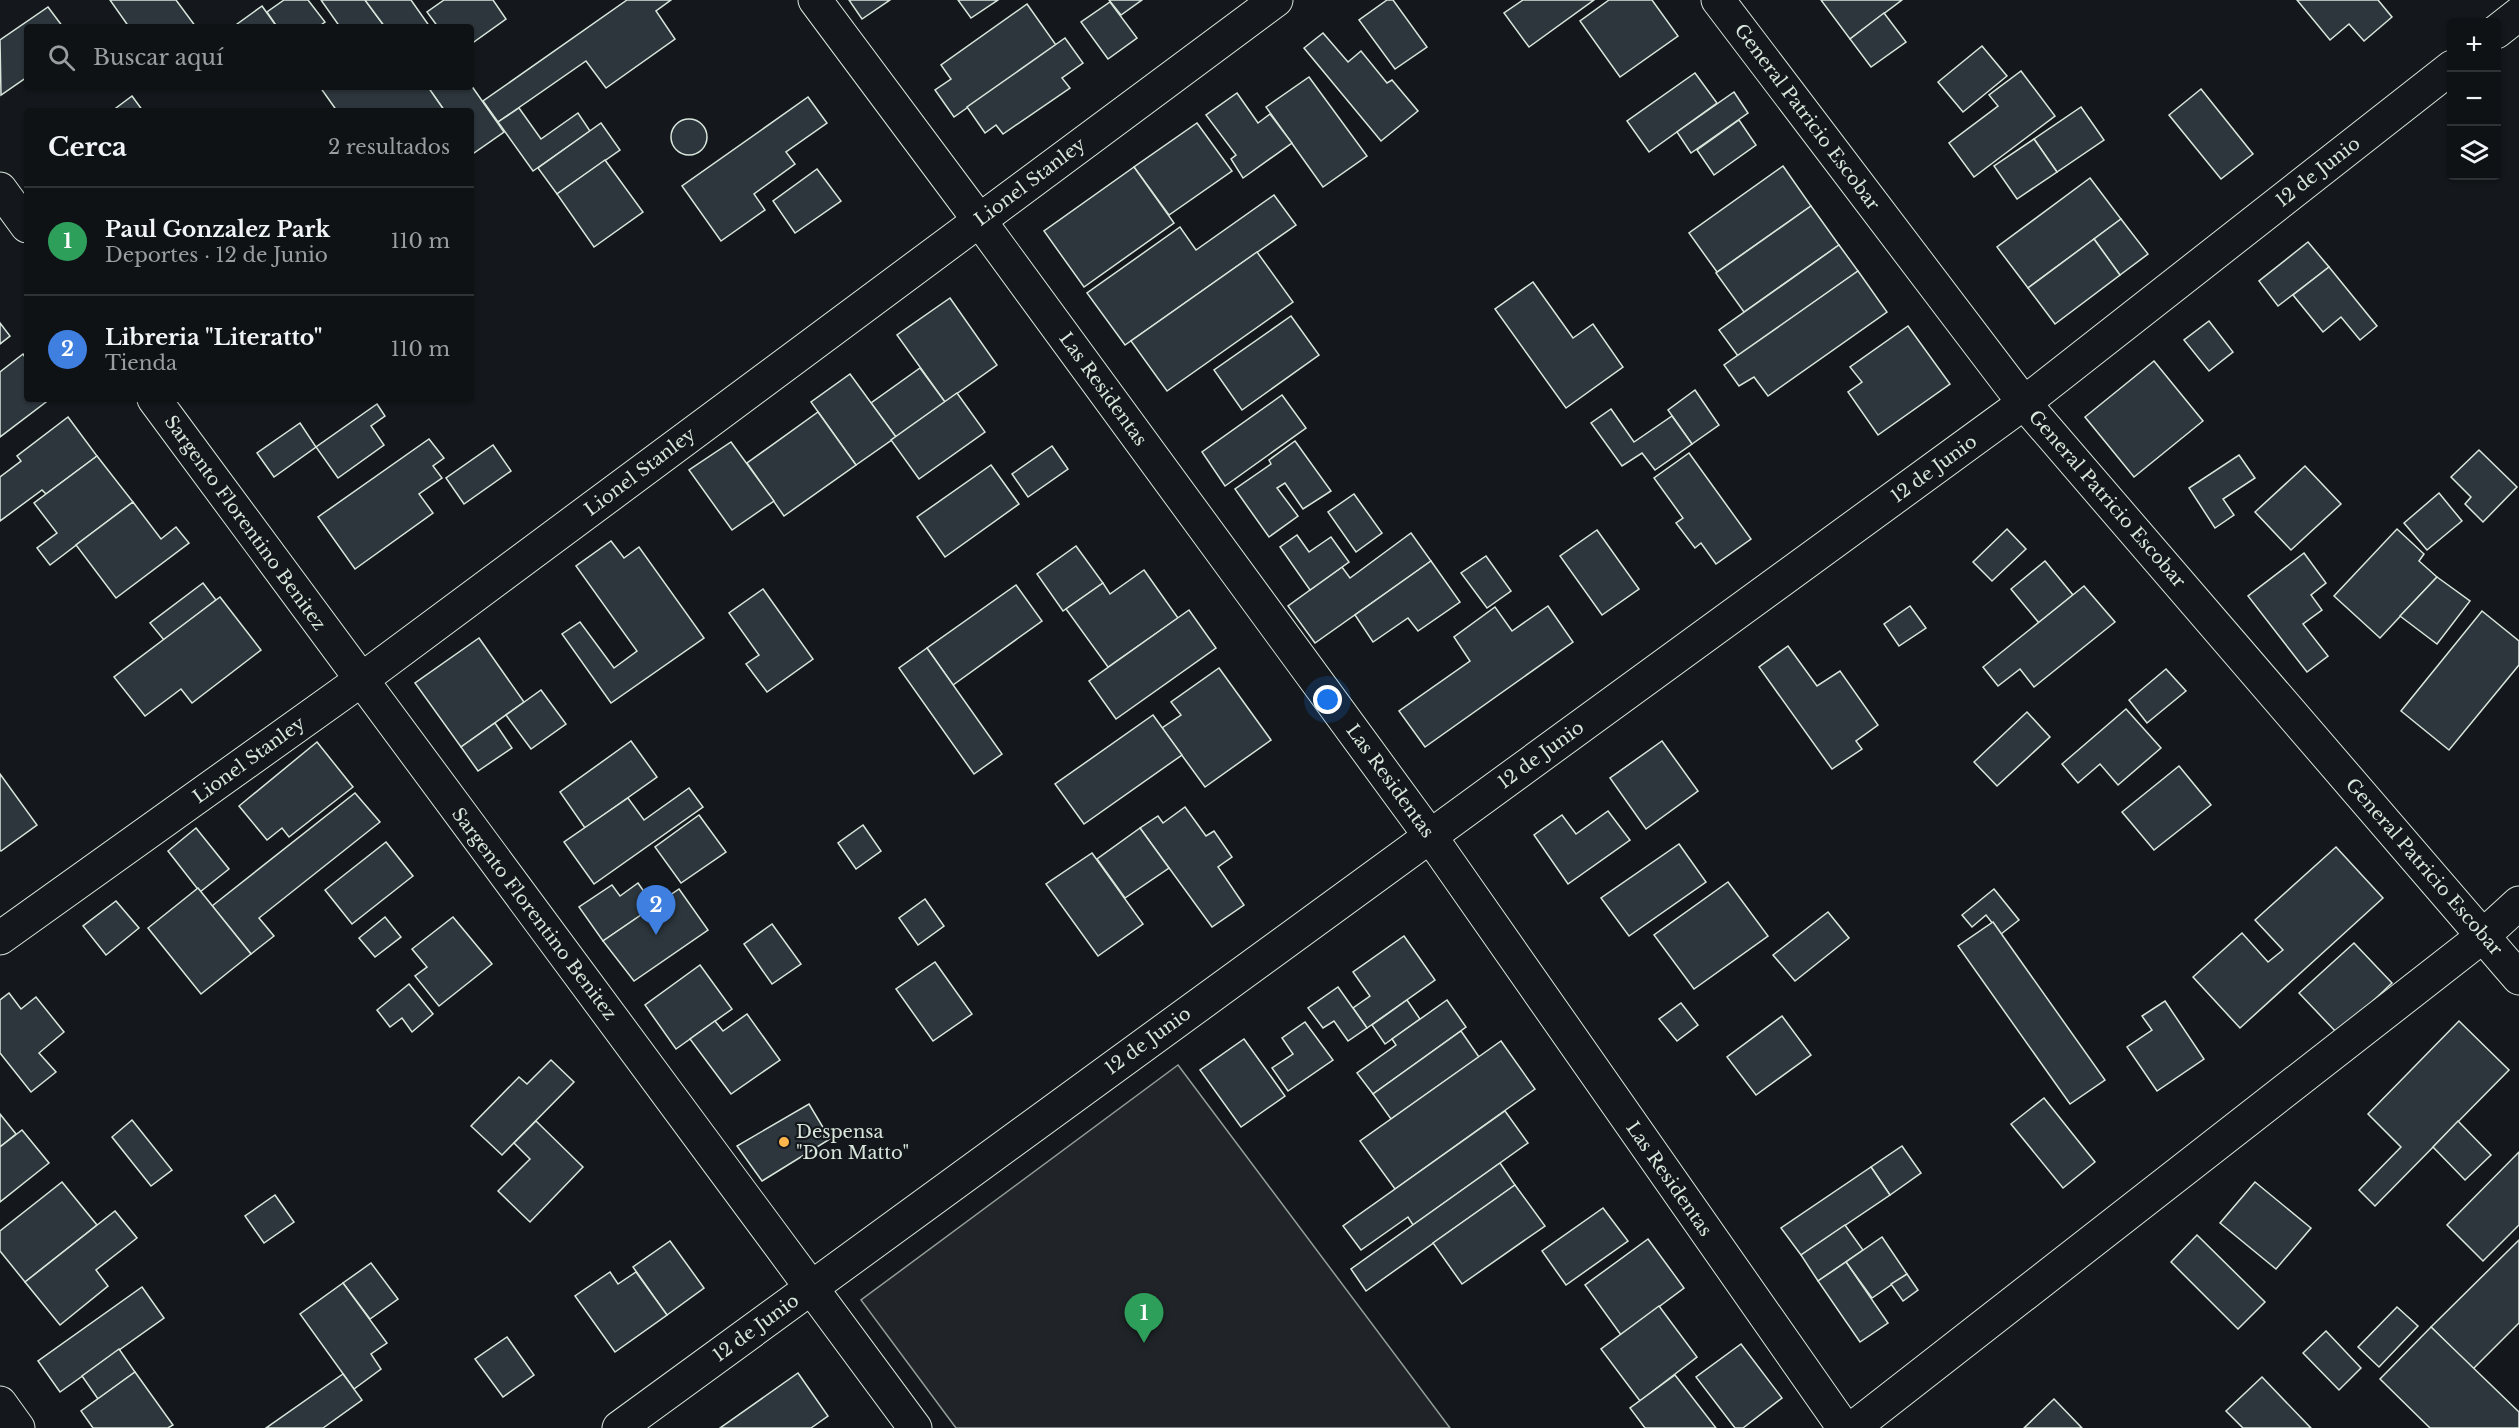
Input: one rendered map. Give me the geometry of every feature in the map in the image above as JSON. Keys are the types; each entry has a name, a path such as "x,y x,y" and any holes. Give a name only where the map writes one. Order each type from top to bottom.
{"street":[{"name":"Las Residentas","path":"815,0 1430,836 1844,1428"},
{"name":"Lionel Stanley","path":"0,938 360,680 1276,0"},
{"name":"General Patricio Escobar","path":"1718,0 2024,403 2519,978"},
{"path":"2501,28 2519,14"},
{"name":"12 de Junio","path":"619,1428 2024,403 2447,70"},
{"path":"0,189 24,222"},
{"name":"Sargento Florentino Benitez","path":"156,402 915,1428"},
{"path":"1853,1428 2483,936 2519,903"},
{"path":"0,1403 18,1428"}],"shaded area":[{"path":"1178,1065 1450,1428 956,1428 861,1300"}],"building":[{"path":"110,0 176,0 194,24 127,24"},
{"path":"284,0 308,0 325,22 322,24 275,24 267,12"},
{"path":"321,0 365,0 383,24 338,24"},
{"path":"365,0 411,0 428,24 383,24"},
{"path":"444,0 493,0 506,19 474,42 474,24 436,24 427,12"},
{"path":"627,0 671,0 656,11 675,39 606,88 586,61 498,122 483,101"},
{"path":"849,0 890,0 862,19"},
{"path":"958,0 998,0 971,18"},
{"path":"1109,0 1142,0 1121,15"},
{"path":"1387,0 1393,0 1427,47 1395,69 1359,20"},
{"path":"1523,0 1594,0 1529,47 1504,13"},
{"path":"1609,0 1652,0 1678,36 1620,77 1580,21"},
{"path":"1821,0 1902,0 1850,39"},
{"path":"2297,0 2378,0 2392,17 2364,41 2349,24 2330,40"},
{"path":"1110,2 1137,38 1108,59 1081,22"},
{"path":"1027,4 1056,45 954,117 935,90 951,79 941,65"},
{"path":"262,6 275,24 237,24"},
{"path":"48,7 61,24 24,24 24,79 1,95 0,40"},
{"path":"1884,13 1906,42 1871,67 1850,39"},
{"path":"1323,33 1348,62 1361,51 1387,83 1392,80 1418,111 1381,141 1304,48"},
{"path":"1065,38 1083,63 1062,78 1070,88 1003,134 996,125 985,133 967,107"},
{"path":"1982,46 2007,76 1963,112 1938,82"},
{"path":"2021,71 2055,116 1974,177 1949,143 1998,106 1989,95"},
{"path":"1695,73 1717,103 1649,152 1627,121"},
{"path":"1309,77 1367,156 1323,187 1266,107"},
{"path":"474,89 504,132 474,153 474,108 443,108 430,90"},
{"path":"2201,89 2253,154 2221,179 2169,115"},
{"path":"322,90 430,90 443,108 335,108"},
{"path":"1734,92 1748,113 1691,153 1677,132"},
{"path":"1237,93 1258,123 1270,114 1292,143 1243,178 1231,159 1236,155 1206,115"},
{"path":"132,96 141,108 116,108"},
{"path":"808,97 827,123 786,152 795,164 754,194 765,210 721,241 682,186"},
{"path":"2081,107 2104,140 2057,172 2034,139"},
{"path":"519,108 541,139 578,113 590,131 533,171 498,122"},
{"path":"689,119 702,124 707,137 702,150 689,155 676,150 671,137 676,124"},
{"path":"1739,120 1756,145 1714,175 1697,150"},
{"path":"601,123 620,150 557,194 538,168"},
{"path":"1197,123 1232,171 1169,215 1134,167"},
{"path":"2034,139 2057,172 2017,199 1994,166"},
{"path":"605,160 643,212 594,247 557,194"},
{"path":"1783,166 1811,206 1717,272 1689,233"},
{"path":"1134,167 1174,223 1084,287 1044,231"},
{"path":"817,169 841,201 795,233 773,201"},
{"path":"2090,178 2121,219 2028,288 1997,247"},
{"path":"1274,195 1296,225 1125,345 1087,293 1180,227 1196,250"},
{"path":"1811,206 1839,245 1744,312 1716,273"},
{"path":"2121,219 2148,254 2120,275 2094,239"},
{"path":"2094,239 2120,275 2055,324 2028,288"},
{"path":"2308,242 2329,267 2278,306 2259,281"},
{"path":"1839,245 1858,271 1738,356 1719,330"},
{"path":"1257,252 1293,302 1167,391 1131,341"},
{"path":"2329,267 2377,326 2360,340 2341,317 2323,332 2293,295"},
{"path":"1858,271 1887,312 1768,396 1754,377 1739,386 1724,365"},
{"path":"1533,282 1573,338 1593,324 1623,367 1566,408 1495,309"},
{"path":"950,298 997,365 945,402 897,335"},
{"path":"1291,316 1319,355 1242,410 1214,370"},
{"path":"2209,321 2233,352 2209,371 2184,340"},
{"path":"0,323 10,336 0,344"},
{"path":"1908,326 1950,384 1878,435 1848,392 1862,382 1850,367"},
{"path":"23,354 24,402 46,402 0,437 0,372"},
{"path":"2154,361 2203,421 2134,477 2085,417"},
{"path":"920,368 945,402 896,437 871,403"},
{"path":"850,374 896,437 856,465 811,402"},
{"path":"1695,390 1719,425 1692,444 1668,410"},
{"path":"957,393 985,432 919,479 891,440"},
{"path":"1282,395 1306,428 1225,486 1202,452"},
{"path":"377,404 385,416 371,426 384,445 338,478 316,447"},
{"path":"1611,409 1634,442 1672,416 1692,444 1655,470 1642,453 1622,466 1591,423"},
{"path":"818,412 856,465 784,516 747,463"},
{"path":"68,417 97,456 46,494 42,490 0,521 0,477 21,461 17,456"},
{"path":"300,423 316,447 274,477 257,453"},
{"path":"429,439 444,458 433,466 442,478 419,494 433,513 355,569 318,517"},
{"path":"1295,441 1331,491 1303,509 1285,483 1277,488 1298,516 1269,537 1235,489 1271,464 1269,460"},
{"path":"731,442 774,501 732,530 689,470"},
{"path":"493,445 511,471 464,504 446,478"},
{"path":"1052,446 1068,469 1028,497 1012,474"},
{"path":"2479,450 2517,487 2483,522 2465,504 2471,497 2451,477"},
{"path":"1689,453 1751,539 1716,564 1701,543 1695,548 1676,523 1683,518 1654,478"},
{"path":"2239,455 2255,478 2223,499 2234,515 2215,528 2189,488"},
{"path":"97,456 133,502 50,565 37,548 57,533 34,503"},
{"path":"991,465 1019,504 945,557 917,517"},
{"path":"2305,466 2341,504 2291,550 2255,512"},
{"path":"2439,493 2462,521 2427,550 2404,523"},
{"path":"1354,494 1382,533 1356,552 1328,512"},
{"path":"133,502 161,539 176,527 189,543 116,598 76,545"},
{"path":"2007,529 2026,549 1992,581 1973,562"},
{"path":"2397,529 2424,554 2419,561 2437,577 2380,638 2334,596"},
{"path":"1597,530 1639,589 1602,615 1560,556"},
{"path":"1411,533 1431,561 1315,643 1288,606 1342,567 1350,578"},
{"path":"1297,535 1309,552 1331,537 1349,562 1310,590 1280,547"},
{"path":"611,541 624,558 639,547 704,638 611,703 562,634 580,622 614,668 637,651 576,566"},
{"path":"1076,546 1103,583 1063,611 1037,574"},
{"path":"2304,553 2326,583 2311,595 2322,610 2303,624 2328,656 2307,672 2248,596"},
{"path":"1486,556 1511,591 1487,608 1461,573"},
{"path":"1431,561 1460,602 1418,631 1408,618 1373,642 1355,615"},
{"path":"2045,561 2073,595 2039,623 2011,589"},
{"path":"1144,570 1178,618 1108,667 1066,609 1103,583 1110,594"},
{"path":"2437,577 2470,601 2437,644 2400,616"},
{"path":"203,583 216,600 164,640 150,623"},
{"path":"1016,585 1042,621 953,685 927,648"},
{"path":"2084,586 2115,622 2034,687 2020,669 1998,686 1983,667"},
{"path":"763,589 813,659 767,692 746,664 759,655 729,613"},
{"path":"220,597 261,650 192,703 181,689 145,716 114,677"},
{"path":"1548,606 1573,642 1425,747 1399,711 1470,661 1454,637 1495,607 1512,631"},
{"path":"1910,606 1926,628 1899,646 1884,624"},
{"path":"1189,610 1216,648 1116,719 1089,681"},
{"path":"2482,611 2519,641 2519,665 2449,750 2401,711"},
{"path":"479,638 524,702 461,747 415,683"},
{"path":"1788,646 1817,686 1840,671 1878,725 1856,741 1862,749 1832,769 1759,667"},
{"path":"927,648 1002,754 974,774 899,668"},
{"path":"1219,668 1271,740 1205,787 1162,728 1181,715 1171,702"},
{"path":"2166,669 2186,691 2147,723 2129,700"},
{"path":"541,690 566,724 531,749 506,715"},
{"path":"2126,709 2161,748 2118,785 2100,764 2078,783 2062,764"},
{"path":"2027,712 2050,737 1997,786 1974,762"},
{"path":"1153,715 1182,755 1084,824 1055,784"},
{"path":"495,723 512,748 478,771 461,747"},
{"path":"631,741 657,777 585,828 560,792"},
{"path":"1662,741 1698,791 1646,829 1610,778"},
{"path":"317,742 353,787 289,837 282,828 267,840 239,806"},
{"path":"2179,766 2211,805 2154,850 2122,812"},
{"path":"0,774 37,825 1,851 0,850"},
{"path":"689,788 703,807 594,884 564,842 628,798 644,820"},
{"path":"355,793 380,822 259,918 274,936 251,954 212,906"},
{"path":"1185,807 1206,836 1214,831 1232,857 1218,867 1244,905 1212,927 1140,828 1158,816 1163,823"},
{"path":"1608,811 1630,840 1568,884 1534,835 1562,815 1576,834"},
{"path":"699,815 726,852 681,883 655,847"},
{"path":"863,825 881,851 856,869 838,843"},
{"path":"196,828 229,869 200,892 168,851"},
{"path":"1140,828 1169,868 1125,898 1097,859"},
{"path":"386,842 413,876 352,924 325,890"},
{"path":"1679,844 1706,882 1629,936 1601,898"},
{"path":"2336,847 2383,898 2240,1028 2193,977 2242,933 2268,962 2283,950 2255,920"},
{"path":"1092,853 1143,924 1098,956 1046,884"},
{"path":"1728,882 1768,936 1694,989 1654,935"},
{"path":"638,883 654,906 603,941 579,907 612,885 620,896"},
{"path":"198,888 251,954 201,994 148,928"},
{"path":"679,889 708,930 634,981 603,941"},
{"path":"1994,889 2019,920 2001,934 1986,915 1972,927 1962,915"},
{"path":"925,899 944,926 918,945 899,918"},
{"path":"116,901 139,928 106,955 83,926"},
{"path":"1828,912 1849,938 1795,981 1773,955"},
{"path":"385,917 401,937 375,957 359,938"},
{"path":"453,917 492,964 439,1006 415,976 427,967 412,949"},
{"path":"1993,922 2105,1080 2070,1104 1958,946"},
{"path":"772,924 801,964 772,984 744,944"},
{"path":"1404,936 1435,980 1367,1028 1353,1008 1370,996 1353,972"},
{"path":"2354,943 2392,983 2338,1034 2299,993"},
{"path":"935,962 972,1014 933,1041 896,989"},
{"path":"700,965 732,1009 676,1049 645,1005"},
{"path":"409,984 433,1014 412,1032 402,1018 390,1027 377,1010"},
{"path":"1338,987 1367,1028 1348,1041 1334,1021 1323,1028 1308,1008"},
{"path":"9,993 21,1009 36,997 64,1032 39,1053 56,1072 31,1092 0,1053 0,1000"},
{"path":"1407,1000 1420,1019 1385,1044 1372,1025"},
{"path":"1447,1000 1466,1027 1373,1094 1357,1073 1396,1045 1392,1039"},
{"path":"2165,1001 2204,1059 2157,1091 2127,1047 2152,1030 2142,1016"},
{"path":"1681,1003 1698,1025 1677,1041 1659,1019"},
{"path":"747,1014 780,1060 731,1094 690,1039 715,1021 723,1031"},
{"path":"1782,1016 1811,1055 1756,1095 1727,1057"},
{"path":"2459,1021 2509,1070 2375,1206 2359,1190 2401,1147 2368,1114"},
{"path":"1305,1022 1333,1060 1288,1091 1272,1068 1293,1054 1282,1038"},
{"path":"1461,1031 1479,1057 1391,1119 1373,1094"},
{"path":"1244,1039 1285,1096 1241,1127 1200,1070"},
{"path":"1501,1041 1535,1089 1395,1189 1360,1141"},
{"path":"551,1060 574,1082 502,1155 471,1126 519,1077 527,1084"},
{"path":"2044,1098 2095,1162 2063,1188 2011,1124"},
{"name":"Despensa \"Don Matto\"","path":"809,1104 830,1139 762,1181 737,1146"},
{"path":"1505,1111 1528,1143 1413,1225 1408,1217 1361,1250 1343,1226"},
{"path":"0,1114 16,1134 0,1147"},
{"path":"132,1120 172,1170 151,1186 112,1137"},
{"path":"536,1121 583,1167 530,1222 498,1191 530,1159 514,1143"},
{"path":"2458,1121 2491,1155 2465,1180 2433,1147"},
{"path":"22,1130 49,1163 0,1202 0,1147"},
{"path":"1902,1146 1921,1173 1890,1195 1871,1167"},
{"path":"2519,1152 2519,1225 2483,1261 2447,1225"},
{"path":"1500,1163 1515,1185 1366,1291 1351,1269"},
{"path":"1871,1167 1890,1195 1801,1255 1781,1228"},
{"path":"62,1182 97,1225 25,1282 0,1251 0,1231"},
{"path":"2255,1182 2311,1228 2276,1269 2220,1223"},
{"path":"1515,1185 1545,1226 1462,1284 1433,1243"},
{"path":"275,1195 294,1222 264,1243 245,1216"},
{"path":"1603,1208 1628,1241 1566,1285 1542,1251"},
{"path":"115,1211 137,1238 96,1270 108,1286 60,1325 25,1282"},
{"path":"1845,1225 1863,1250 1818,1281 1801,1255"},
{"path":"2197,1235 2265,1302 2238,1329 2171,1262"},
{"path":"1882,1237 1907,1274 1872,1298 1846,1262"},
{"path":"1648,1239 1684,1288 1621,1335 1585,1285"},
{"path":"2519,1240 2519,1323 2473,1369 2431,1327"},
{"path":"670,1241 704,1288 667,1315 633,1267"},
{"path":"1846,1262 1888,1323 1860,1342 1818,1281"},
{"path":"371,1263 398,1299 370,1319 343,1283"},
{"path":"610,1272 618,1284 636,1272 667,1315 615,1352 575,1296"},
{"path":"1907,1274 1918,1290 1903,1301 1891,1284"},
{"path":"343,1283 387,1343 371,1354 381,1369 354,1389 300,1314"},
{"path":"142,1287 164,1318 60,1392 38,1361"},
{"path":"1659,1306 1697,1357 1640,1401 1601,1349"},
{"path":"2397,1307 2418,1326 2379,1367 2358,1347"},
{"path":"2431,1327 2519,1412 2519,1428 2430,1428 2380,1379"},
{"path":"2326,1331 2361,1368 2339,1390 2303,1353"},
{"path":"507,1337 534,1375 503,1397 475,1359"},
{"path":"1741,1344 1782,1398 1743,1428 1735,1428 1696,1377"},
{"path":"119,1349 135,1372 98,1399 82,1376"},
{"path":"135,1372 173,1425 168,1428 93,1428 81,1411"},
{"path":"798,1373 828,1416 811,1428 720,1428"},
{"path":"343,1374 362,1400 323,1428 266,1428"},
{"path":"1675,1375 1716,1428 1645,1428 1630,1408"},
{"path":"2262,1377 2311,1428 2243,1428 2226,1411"},
{"path":"2054,1399 2082,1428 2024,1428"}],"place":[{"name":"Libreria \"Literatto\"","path":"656,935"},
{"name":"Despensa \"Don Matto\"","path":"784,1142"},
{"name":"Paul Gonzalez Park","path":"1144,1343"}]}
